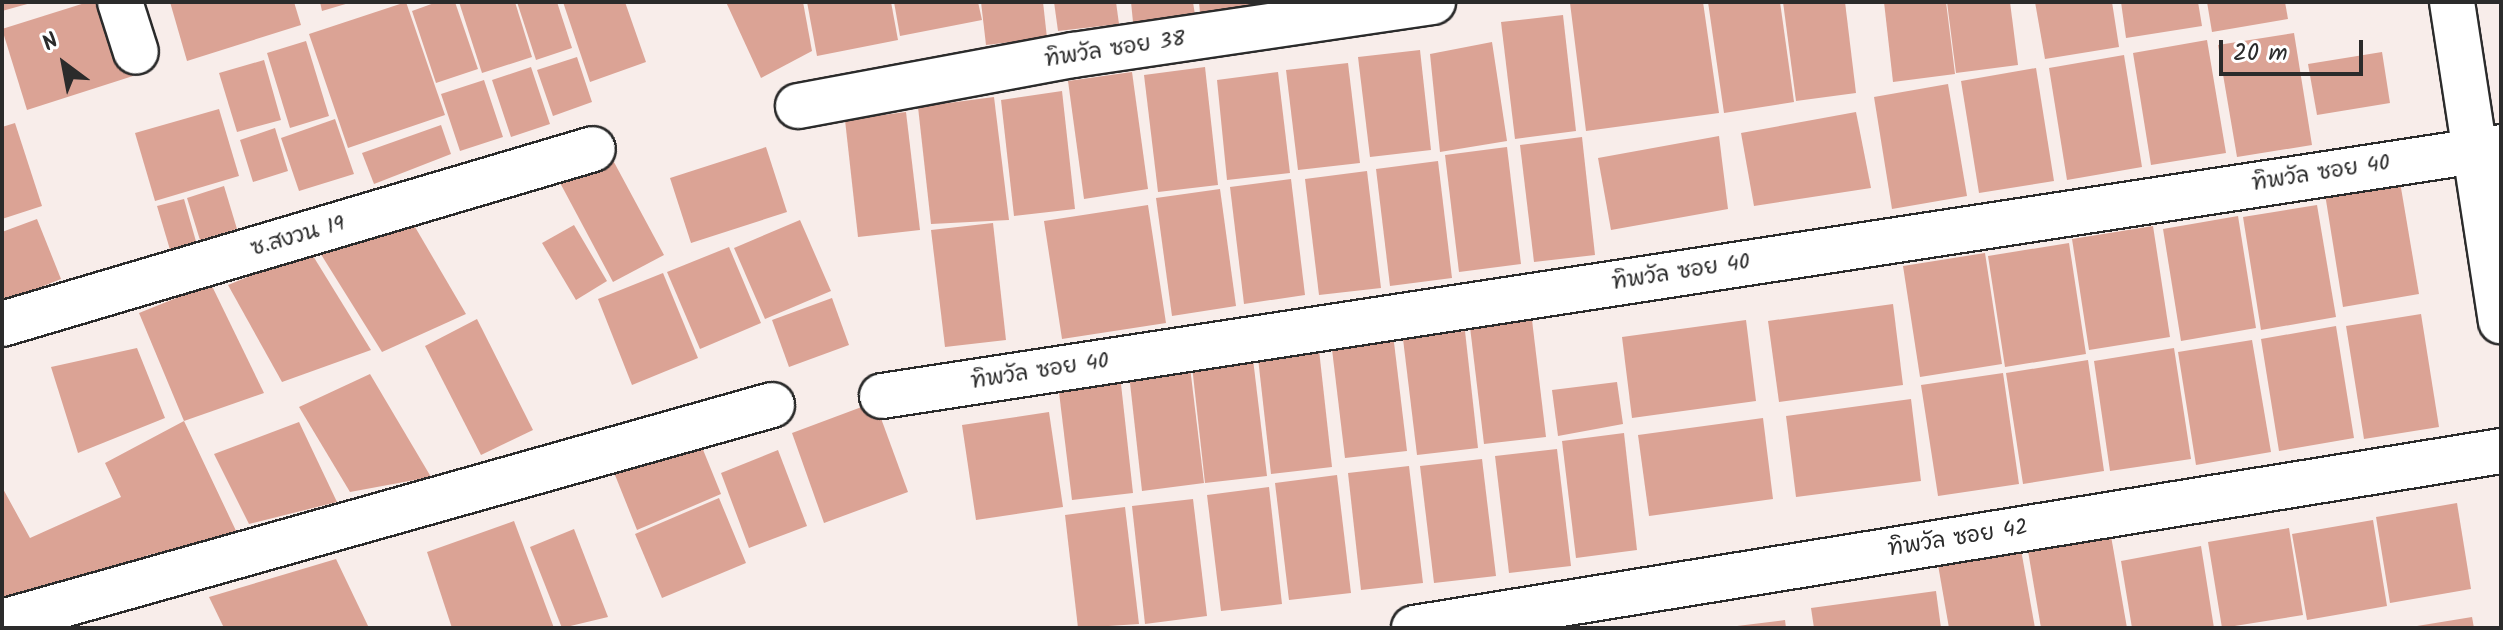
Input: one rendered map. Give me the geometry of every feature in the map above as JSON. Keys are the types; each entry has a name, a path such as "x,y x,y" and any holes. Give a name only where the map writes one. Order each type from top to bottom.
{"street":[{"path":"120,2 136,52"},
{"name":"ทิพวัล ซอย 38","path":"798,106 1073,55 1433,2"},
{"path":"2452,2 2490,148 2501,321"},
{"name":"ทิพวัล ซอย 40","path":"882,396 2490,148"},
{"name":"ซ.สงวน 19","path":"2,324 593,149"},
{"path":"2,622 772,405"},
{"name":"ทิพวัล ซอย 42","path":"1414,628 2501,451"}],"building":[{"path":"2,2 31,2 31,3 2,11"},
{"path":"88,2 110,2 133,76 27,110 2,29"},
{"path":"170,2 294,2 301,25 187,61"},
{"path":"320,2 349,2 349,3 322,11"},
{"path":"406,2 445,115 348,148 309,34"},
{"path":"437,2 455,2 478,69 436,83 412,11"},
{"path":"459,2 515,2 532,57 482,73"},
{"path":"517,2 557,2 572,48 536,60"},
{"path":"563,2 625,2 646,62 590,82"},
{"path":"726,2 803,2 812,51 761,78"},
{"path":"807,2 891,2 898,40 817,56"},
{"path":"894,2 978,2 982,20 900,36"},
{"path":"981,2 1043,2 1047,38 986,45"},
{"path":"1054,2 1116,2 1119,24 1058,31"},
{"path":"1131,2 1193,2 1195,15 1133,22"},
{"path":"1199,2 1262,2 1262,5 1200,13"},
{"path":"1703,2 1719,113 1586,131 1570,3"},
{"path":"1708,2 1780,2 1794,102 1724,113"},
{"path":"1783,2 1845,2 1856,93 1796,101"},
{"path":"1884,2 1946,2 1955,74 1893,82"},
{"path":"1947,2 2010,2 2018,65 1956,73"},
{"path":"2035,2 2112,2 2119,47 2045,59"},
{"path":"2121,2 2198,2 2202,26 2126,38"},
{"path":"2207,2 2285,2 2288,19 2212,32"},
{"path":"1563,15 1576,131 1515,139 1501,22"},
{"path":"2294,33 2312,145 2237,157 2218,45"},
{"path":"2207,40 2226,153 2151,165 2133,53"},
{"path":"306,41 329,116 290,128 267,53"},
{"path":"1492,42 1507,141 1440,152 1430,54"},
{"path":"1420,50 1431,150 1370,157 1358,57"},
{"path":"2382,52 2390,103 2317,115 2308,64"},
{"path":"2124,55 2142,167 2067,180 2049,68"},
{"path":"577,57 592,102 553,116 537,70"},
{"path":"264,60 281,120 237,132 219,73"},
{"path":"1348,63 1360,163 1298,170 1286,70"},
{"path":"531,67 550,124 511,137 492,80"},
{"path":"1205,67 1218,185 1158,192 1144,75"},
{"path":"2036,68 2054,181 1979,193 1961,81"},
{"path":"1132,72 1148,189 1084,199 1068,81"},
{"path":"1278,72 1290,173 1227,180 1217,80"},
{"path":"484,80 503,137 460,151 441,94"},
{"path":"1948,84 1967,196 1892,209 1874,97"},
{"path":"1062,91 1075,209 1014,216 1001,100"},
{"path":"994,97 1009,220 931,224 918,107"},
{"path":"219,109 239,176 155,201 135,133"},
{"path":"906,112 920,230 858,237 845,120"},
{"path":"1856,112 1871,188 1754,206 1741,133"},
{"path":"335,119 354,174 299,191 281,138"},
{"path":"15,123 42,206 2,219 2,127"},
{"path":"441,125 451,154 374,184 362,153"},
{"path":"275,128 288,171 253,182 240,140"},
{"path":"1719,136 1728,209 1611,230 1598,158"},
{"path":"1582,137 1595,255 1534,262 1520,145"},
{"path":"766,147 787,212 691,243 670,178"},
{"path":"1507,147 1521,264 1459,272 1445,155"},
{"path":"608,151 664,255 613,282 558,179"},
{"path":"1438,161 1452,278 1390,286 1376,169"},
{"path":"1367,171 1381,288 1319,295 1305,179"},
{"path":"1291,179 1305,295 1244,304 1230,187"},
{"path":"2400,182 2419,294 2343,307 2325,194"},
{"path":"224,186 237,229 200,240 187,198"},
{"path":"1220,189 1236,306 1172,316 1156,198"},
{"path":"184,199 197,245 171,253 157,206"},
{"path":"1148,205 1166,323 1062,339 1044,221"},
{"path":"2317,205 2336,317 2261,330 2243,217"},
{"path":"408,215 466,314 382,352 317,248"},
{"path":"2238,216 2256,328 2181,341 2163,229"},
{"path":"37,219 61,279 4,302 2,232"},
{"path":"800,220 831,291 765,319 734,248"},
{"path":"993,223 1006,340 945,347 931,230"},
{"path":"574,225 607,281 576,300 542,243"},
{"path":"2153,226 2170,337 2089,350 2072,239"},
{"path":"2069,243 2086,354 2005,367 1988,256"},
{"path":"729,247 761,323 700,349 667,272"},
{"path":"310,251 371,350 282,382 228,285"},
{"path":"1985,253 2002,364 1920,377 1903,266"},
{"path":"663,273 698,358 632,385 598,299"},
{"path":"211,284 264,393 184,421 139,313"},
{"path":"832,298 849,345 789,367 772,320"},
{"path":"1893,304 1903,385 1779,402 1768,321"},
{"path":"2421,314 2439,427 2364,439 2346,326"},
{"path":"477,319 533,430 481,455 425,346"},
{"path":"1532,320 1546,437 1484,444 1470,327"},
{"path":"1746,320 1756,401 1632,418 1622,337"},
{"path":"2336,326 2354,438 2279,451 2261,339"},
{"path":"1465,331 1478,448 1417,455 1403,339"},
{"path":"1393,334 1407,451 1345,458 1331,341"},
{"path":"2252,340 2271,452 2196,465 2178,352"},
{"path":"137,348 165,418 78,453 51,367"},
{"path":"2174,348 2191,459 2110,471 2094,361"},
{"path":"1319,350 1332,467 1271,474 1258,358"},
{"path":"1253,359 1267,476 1205,483 1192,366"},
{"path":"2088,360 2104,471 2023,484 2006,373"},
{"path":"1190,367 1204,483 1142,491 1129,374"},
{"path":"2003,373 2019,484 1938,496 1921,385"},
{"path":"370,374 431,477 350,492 299,407"},
{"path":"1120,375 1133,493 1072,500 1058,384"},
{"path":"1617,382 1623,424 1558,436 1552,390"},
{"path":"1911,399 1921,481 1796,497 1786,416"},
{"path":"875,402 908,492 824,523 792,433"},
{"path":"1049,412 1063,507 976,520 962,425"},
{"path":"1763,418 1773,499 1649,516 1638,435"},
{"path":"184,421 238,535 148,555 102,578 2,603 2,487 30,538 121,497 105,463"},
{"path":"299,422 337,502 249,524 214,454"},
{"path":"695,430 721,494 637,530 611,465"},
{"path":"1624,433 1637,550 1576,558 1562,441"},
{"path":"1557,449 1571,566 1509,573 1495,456"},
{"path":"778,450 807,526 749,548 721,473"},
{"path":"1482,459 1496,576 1434,583 1420,466"},
{"path":"1409,466 1423,583 1361,590 1348,473"},
{"path":"1337,475 1351,593 1289,600 1275,483"},
{"path":"1269,487 1282,604 1221,611 1207,495"},
{"path":"719,498 746,563 662,598 635,534"},
{"path":"1193,499 1207,616 1145,624 1132,506"},
{"path":"2457,503 2471,589 2390,603 2376,517"},
{"path":"1125,507 1139,624 1078,628 1065,515"},
{"path":"2373,520 2387,606 2307,620 2292,534"},
{"path":"514,521 554,628 452,628 427,552"},
{"path":"2289,528 2303,615 2222,628 2208,542"},
{"path":"574,529 608,617 562,628 530,547"},
{"path":"2111,536 2127,628 2041,628 2028,551"},
{"path":"2020,544 2035,628 1949,628 1937,559"},
{"path":"2201,546 2214,628 2132,628 2121,561"},
{"path":"336,559 369,628 224,628 209,597"},
{"path":"1936,591 1941,628 1814,628 1811,608"},
{"path":"2472,617 2474,628 2417,628 2417,626"},
{"path":"1785,620 1786,628 1737,628 1737,626"}]}
